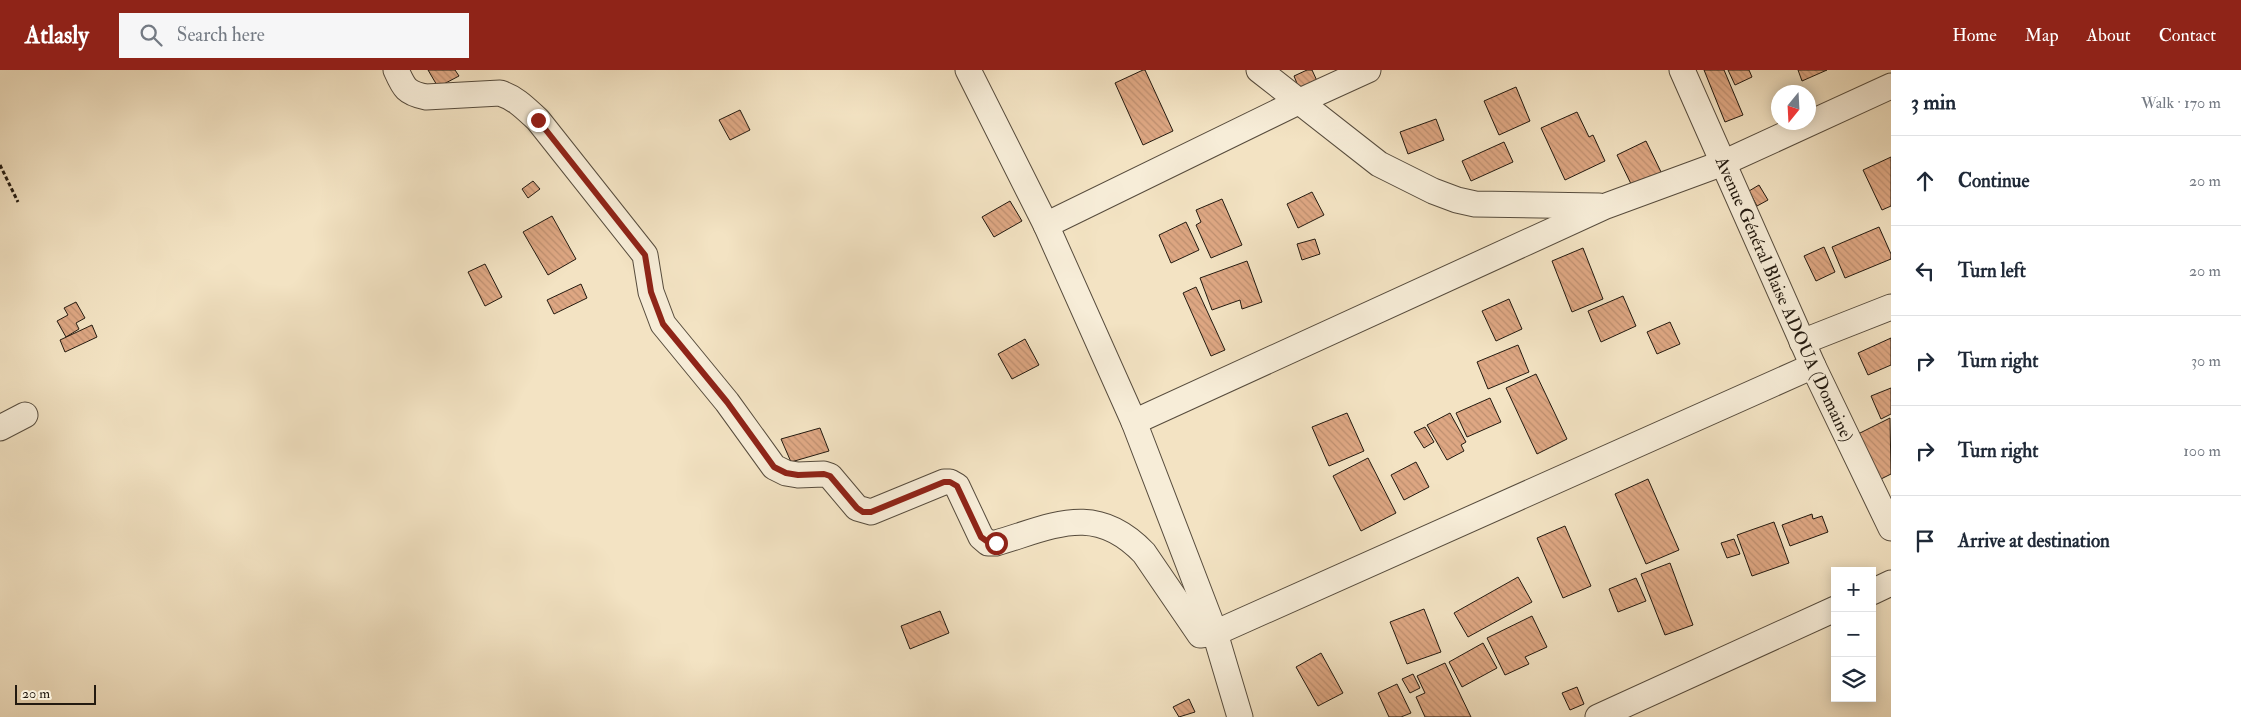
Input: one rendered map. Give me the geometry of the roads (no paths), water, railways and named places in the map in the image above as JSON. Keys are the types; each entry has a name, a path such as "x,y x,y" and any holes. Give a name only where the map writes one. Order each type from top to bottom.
{"street":[{"path":"396,70 404,89 415,95 426,97 500,94 510,96 538,120 645,255 651,292 663,324 727,402 774,467 786,473 798,475 824,474 830,476 857,508 863,512 871,512 944,482 950,482 957,486 981,537 988,542 996,543 1073,521 1101,525 1117,530 1133,541 1144,552 1197,632 1204,636 1215,633 1813,366"},
{"path":"968,70 1046,225 1134,422 1215,633 1240,717"},
{"path":"1046,225 1300,101 1368,70"},
{"name":"Avenue Général Blaise ADOUA (Domaine)","path":"1682,70 1813,366 1890,521"},
{"path":"1262,71 1379,164 1457,200 1475,204 1606,206"},
{"path":"1134,422 1606,206 1724,163 1891,86"},
{"path":"1802,342 1891,307"},
{"path":"0,428 26,415"},
{"path":"1876,590 1891,583"},
{"path":"1598,717 1831,611"}]}
